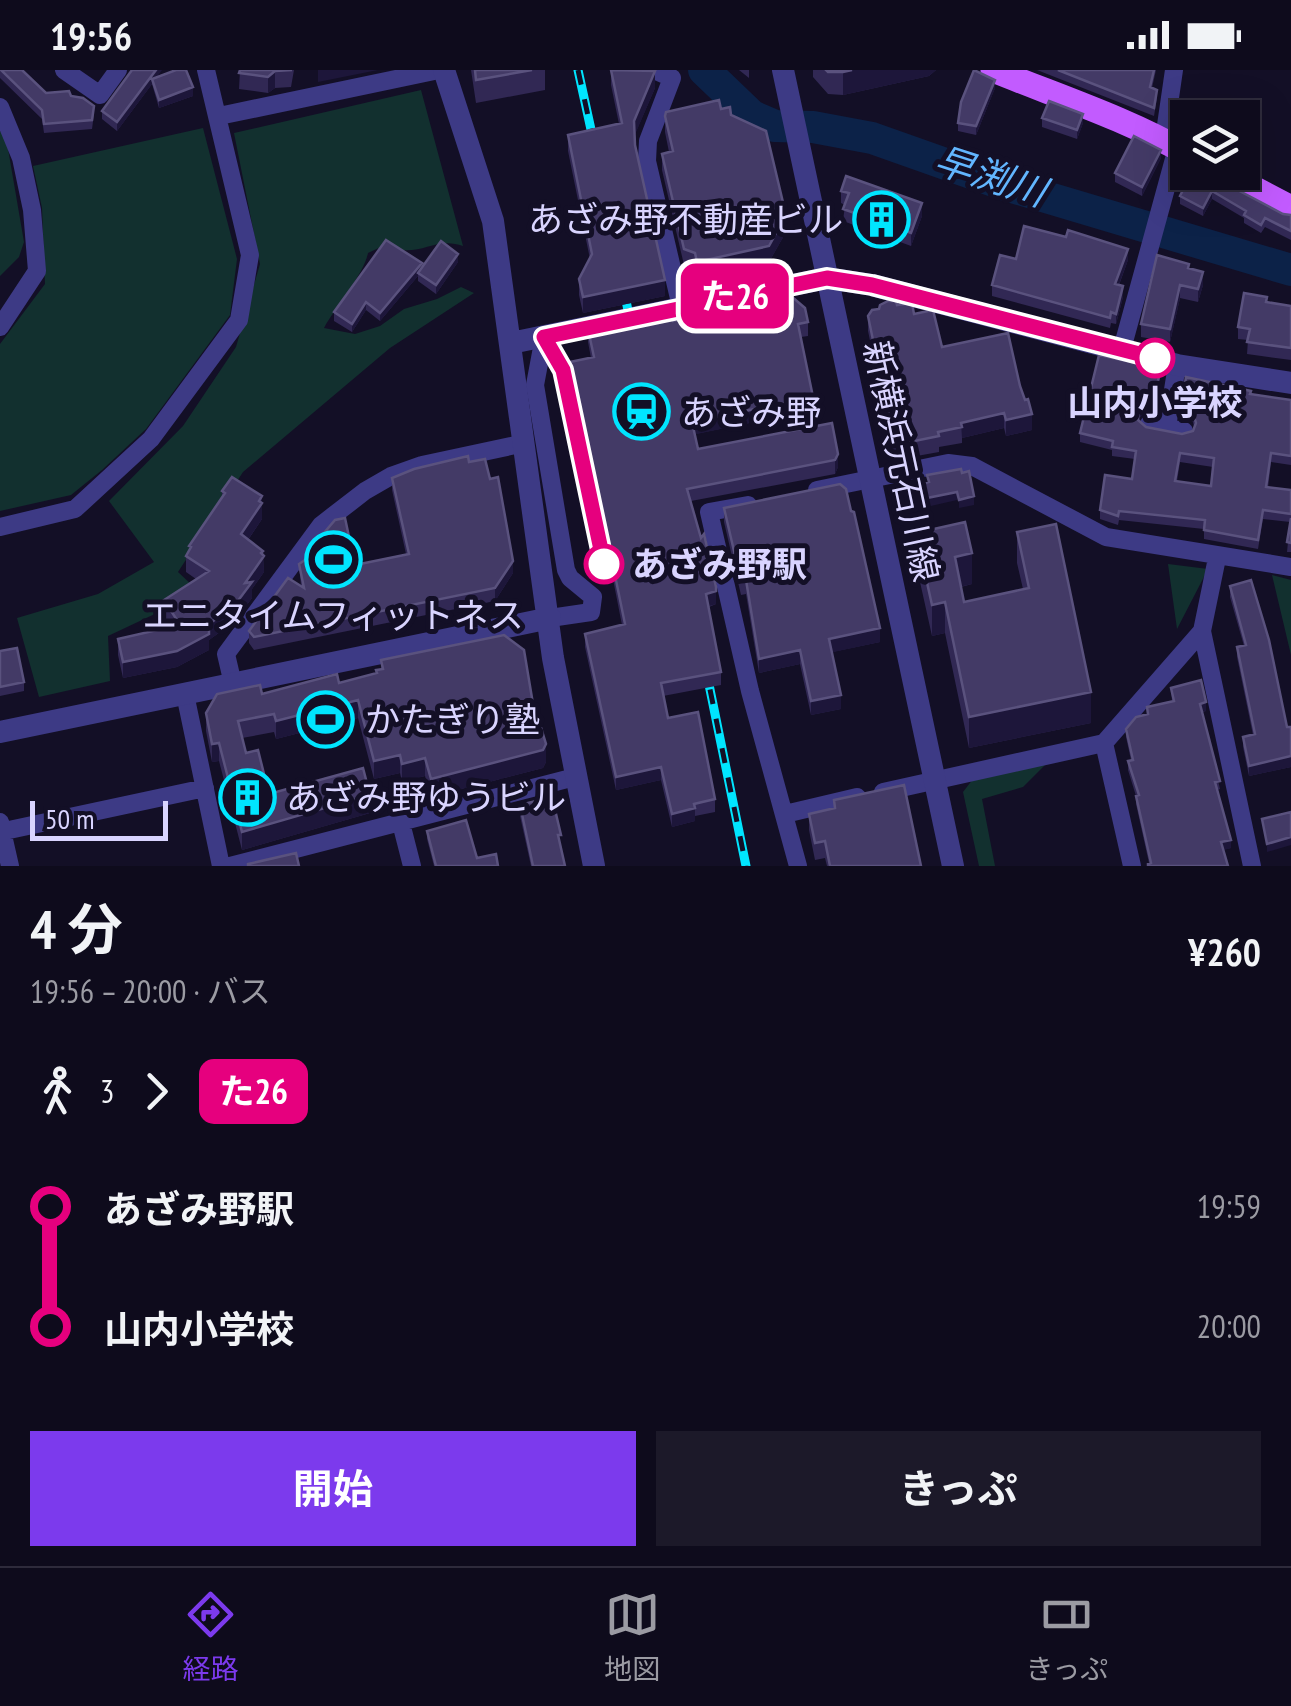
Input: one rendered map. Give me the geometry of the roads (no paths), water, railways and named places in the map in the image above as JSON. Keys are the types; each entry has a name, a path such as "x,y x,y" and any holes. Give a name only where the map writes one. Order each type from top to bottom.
{"main road":[{"path":"992,70 1094,107 1170,144"},
{"path":"1257,190 1291,208"}],"street":[{"path":"64,70 100,95 118,70"},
{"path":"0,527 75,508 151,439 238,320 250,255 206,70"},
{"path":"219,116 442,70 489,202 553,658 594,866"},
{"path":"654,70 672,78 648,141 647,161 681,307"},
{"path":"1174,70 1175,100"},
{"name":"新横浜元石川線","path":"787,74 790,106 953,866"},
{"path":"0,107 21,158 32,210 36,271 0,327"},
{"path":"1122,349 1170,170"},
{"path":"510,343 827,278 872,285 1177,365 1291,382"},
{"path":"0,732 590,612 594,597 566,570 535,385 544,337"},
{"path":"1167,427 1177,365"},
{"path":"232,684 226,654 321,525 364,491 391,476 422,465 524,443"},
{"path":"797,494 948,464 972,466 1106,538 1291,567"},
{"path":"761,502 709,512 750,691 798,866"},
{"path":"1217,558 1202,631 1252,866"},
{"path":"785,814 1104,742 1202,631"},
{"path":"185,694 221,866"},
{"path":"1104,742 1132,866"},
{"path":"230,866 576,777"},
{"path":"10,866 1,828 205,788"},
{"path":"401,823 412,866"}],"waterway":[{"name":"早渕川","path":"704,70 752,116 775,126 813,127 872,138 1002,184 1291,270"}],"railway":[{"path":"578,70 597,157"},
{"path":"622,279 635,348"},
{"path":"704,660 746,866"}],"place":[{"name":"あざみ野不動産ビル","path":"882,219"},
{"name":"山内小学校","path":"1155,358"},
{"name":"あざみ野","path":"642,412"},
{"name":"エニタイムフィットネス","path":"333,559"},
{"name":"あざみ野駅","path":"604,564"},
{"name":"かたぎり塾","path":"326,719"},
{"name":"あざみ野ゆうビル","path":"247,797"}]}
